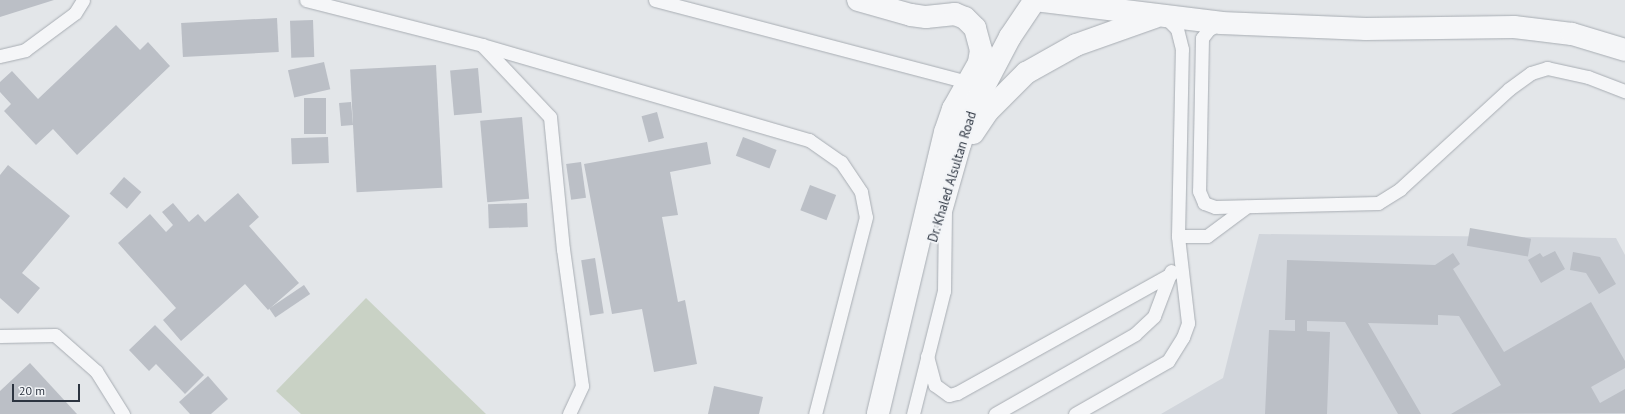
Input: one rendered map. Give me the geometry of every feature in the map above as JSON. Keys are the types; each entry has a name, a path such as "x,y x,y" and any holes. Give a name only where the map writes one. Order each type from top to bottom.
{"street":[{"name":"Dr. Khaled Alsultan Road","path":"858,0 912,15 926,17 955,14 965,18 975,28 981,50 979,63 953,109 945,132 902,307 891,364 878,414"},
{"name":"Dr. Khaled Alsultan Road","path":"891,364 916,308 944,196 977,100 1010,37 1035,0"},
{"path":"1035,0 1220,23 1366,29 1514,27 1572,34 1625,50"},
{"path":"1131,0 1156,14"},
{"path":"951,173 988,111 1026,73 1076,44 1156,14"}],"lane":[{"path":"0,56 25,50 75,13 83,0"},
{"path":"306,0 482,45 809,140 841,162 861,192 866,217 816,414"},
{"path":"655,0 967,82"},
{"path":"1075,414 1168,361 1176,350 1188,323 1178,236 1182,49 1177,29 1156,14"},
{"path":"1220,23 1209,29 1202,38 1199,191 1204,203 1209,206 1364,206 1384,201 1400,189 1509,89 1531,72 1547,68 1563,70 1625,91"},
{"path":"482,45 550,117 563,249 582,386 569,414"},
{"path":"913,414 944,292 944,196"},
{"path":"1178,236 1207,236 1246,207"},
{"path":"995,414 1135,334 1154,316 1171,274 1178,236"},
{"path":"927,356 935,386 949,395 957,393 1171,274"},
{"path":"0,336 56,336 96,371 123,414"},
{"path":"918,396 922,414"}],"shaded area":[{"path":"1259,234 1616,238 1625,255 1625,414 1161,414 1223,378"},
{"path":"366,298 486,414 301,414 276,391"}],"building":[{"path":"0,0 54,0 0,17"},
{"path":"277,18 279,52 183,57 181,23"},
{"path":"313,20 314,57 291,58 290,21"},
{"path":"116,25 140,50 148,42 170,66 77,155 53,129 36,145 4,111 11,104 0,92 0,82 12,71 38,99"},
{"path":"324,62 330,89 294,98 288,70"},
{"path":"436,65 442,188 357,192 350,70"},
{"path":"478,68 482,113 454,115 450,70"},
{"path":"304,98 326,98 326,134 304,134"},
{"path":"351,102 353,125 341,126 339,103"},
{"path":"657,112 664,138 649,142 642,116"},
{"path":"522,117 529,199 487,202 480,121"},
{"path":"328,137 329,163 292,164 291,138"},
{"path":"743,137 777,150 769,169 736,156"},
{"path":"707,142 711,164 670,172 678,215 662,217 678,302 685,300 697,364 654,372 642,309 612,314 584,164"},
{"path":"581,162 586,198 571,200 566,164"},
{"path":"8,165 70,216 22,273 40,288 18,314 0,298 0,175"},
{"path":"124,177 141,192 127,209 110,194"},
{"path":"810,185 836,195 826,220 800,210"},
{"path":"238,193 259,217 249,226 299,283 268,310 245,284 181,341 163,320 176,308 118,243 150,214 166,232 173,225 162,212 173,203 189,222 198,214 205,222"},
{"path":"527,203 528,227 489,228 488,204"},
{"path":"1470,228 1531,239 1528,256 1467,246"},
{"path":"1555,251 1565,269 1541,283 1528,260 1540,253 1543,257"},
{"path":"1573,252 1600,257 1616,284 1599,294 1586,273 1570,270"},
{"path":"1453,253 1460,264 1453,269 1504,352 1591,302 1625,361 1625,368 1591,387 1600,403 1625,389 1625,413 1451,414 1501,385 1459,316 1438,315 1438,325 1368,323 1421,414 1398,414 1345,322 1307,321 1307,331 1330,332 1327,414 1265,414 1269,330 1295,331 1295,320 1285,320 1287,260 1435,265"},
{"path":"595,258 604,313 590,316 581,260"},
{"path":"304,285 310,294 275,318 269,308"},
{"path":"155,325 204,375 185,394 156,364 149,371 129,350"},
{"path":"30,363 77,414 0,414 0,391"},
{"path":"208,376 228,399 211,414 190,414 179,402"},
{"path":"714,386 763,397 759,414 708,414"}]}
